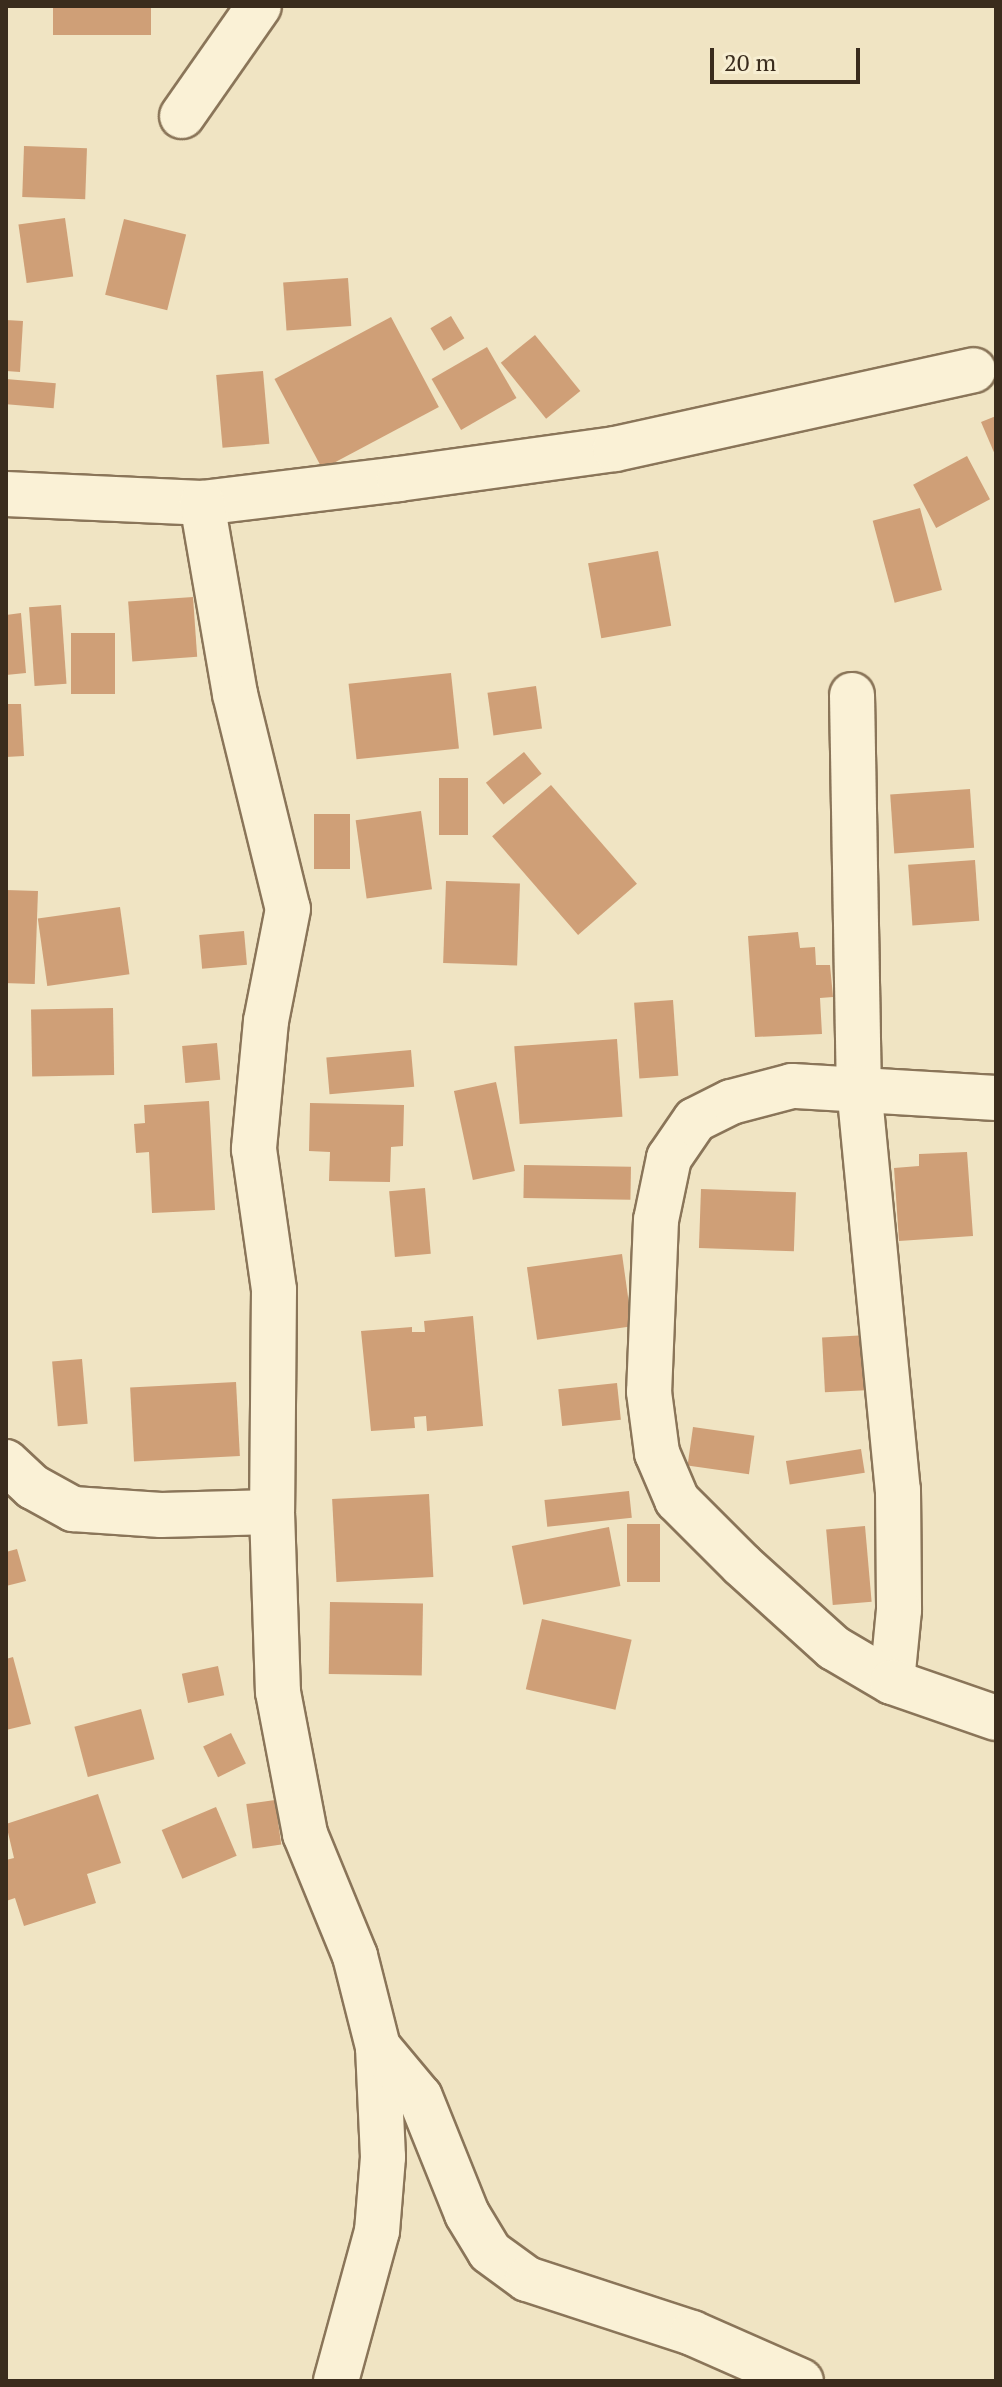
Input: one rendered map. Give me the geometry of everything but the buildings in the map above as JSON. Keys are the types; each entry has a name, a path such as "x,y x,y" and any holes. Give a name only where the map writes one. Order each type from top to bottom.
{"street":[{"path":"182,116 259,6"},
{"path":"6,494 202,503 615,449 973,370"},
{"path":"202,503 235,694 288,909 266,1021 254,1149 274,1290 272,1512 285,1751 305,1834 355,1956 378,2047 383,2157 377,2231 336,2381"},
{"path":"852,695 859,1087 898,1490 899,1610 892,1682"},
{"path":"996,1098 859,1087 792,1086 731,1102 695,1120 669,1158 656,1220 649,1392 657,1453 677,1500 834,1648 892,1682 996,1718"},
{"path":"6,1462 33,1487 73,1509 161,1515 272,1512"},
{"path":"378,2047 420,2097 467,2214 490,2252 527,2279 692,2333 801,2381"}]}
